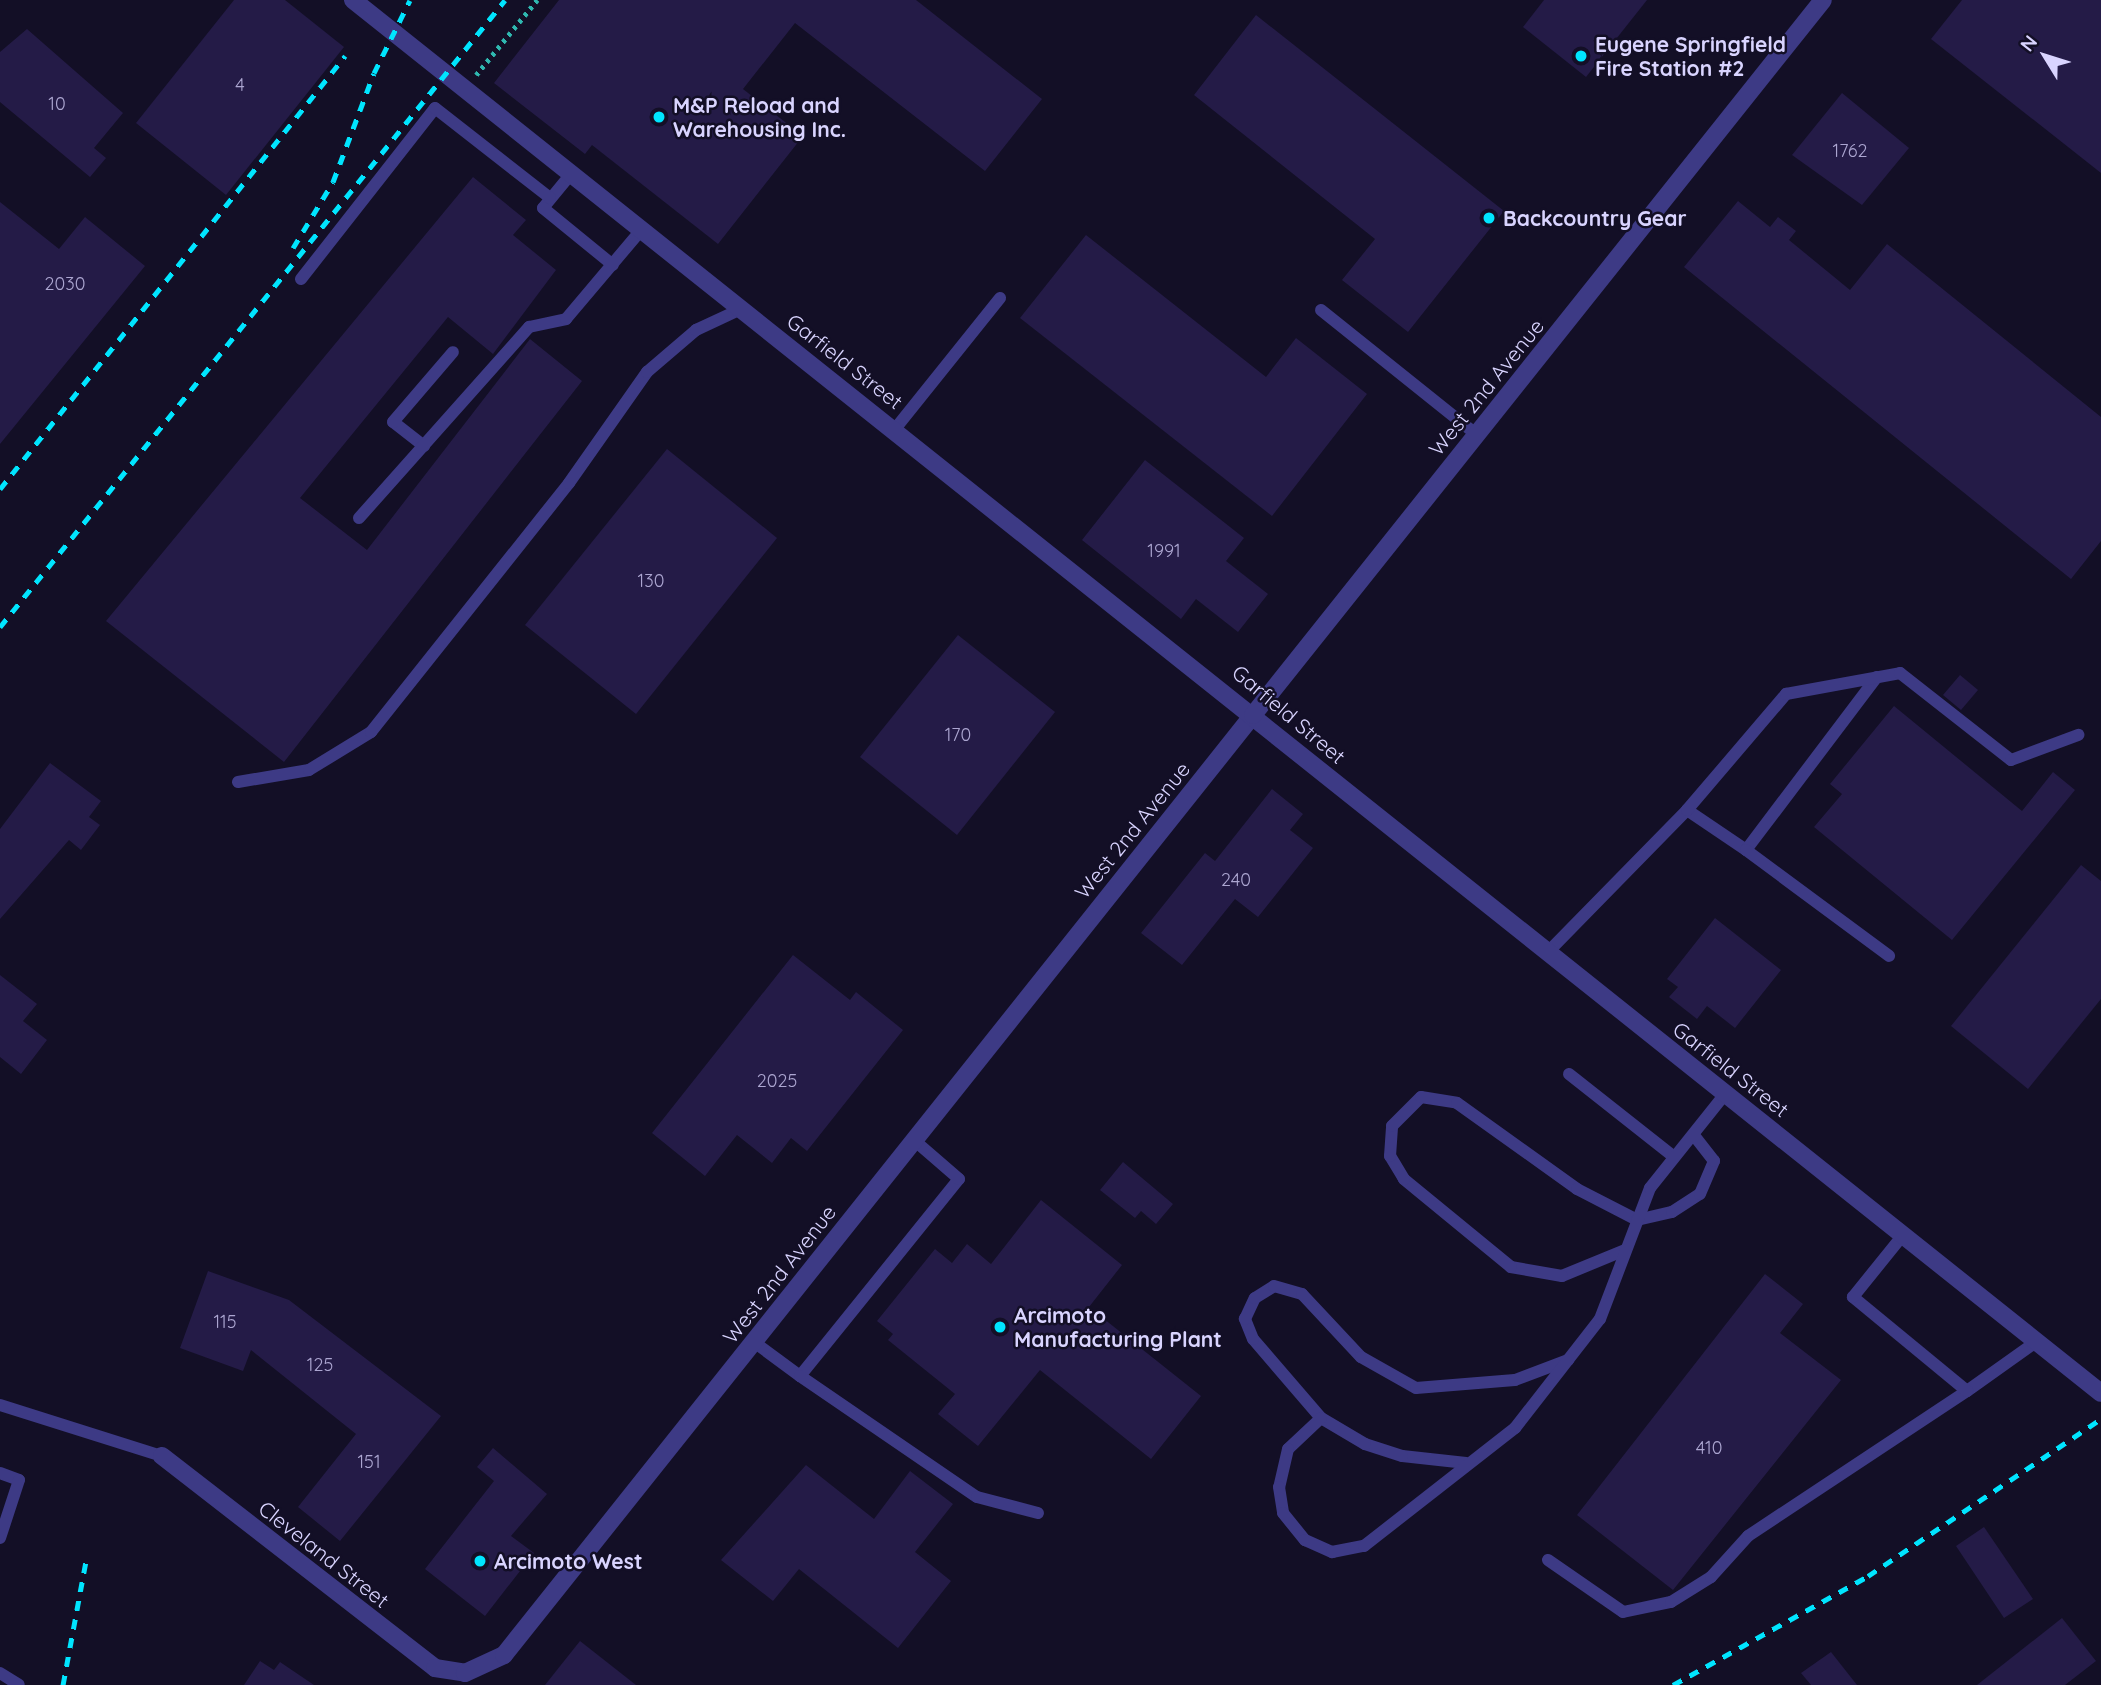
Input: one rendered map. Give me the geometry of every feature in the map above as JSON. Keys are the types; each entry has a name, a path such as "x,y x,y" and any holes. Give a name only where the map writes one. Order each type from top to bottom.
{"street":[{"name":"Garfield Street","path":"353,0 2101,1392"},
{"name":"West 2nd Avenue","path":"465,1673 504,1655 1823,0"},
{"name":"Cleveland Street","path":"162,1456 418,1657 449,1673 465,1673"}],"lane":[{"path":"301,279 435,108 550,198"},
{"path":"571,174 543,208 613,265"},
{"path":"359,518 529,327 566,319 642,229"},
{"path":"895,429 1000,298"},
{"path":"238,782 309,770 371,732 561,494 647,372 696,330 741,309"},
{"path":"1321,310 1477,435"},
{"path":"424,446 393,422 453,352"},
{"path":"1547,953 1687,810 1786,694 1899,673 2011,760 2078,735"},
{"path":"1746,850 1877,677"},
{"path":"1687,810 1746,850 1889,956"},
{"path":"1569,1074 1673,1156"},
{"path":"1321,1418 1288,1449 1279,1487 1283,1513 1305,1541 1332,1552 1364,1546 1466,1463 1515,1428 1600,1319 1637,1220 1673,1156 1694,1135 1725,1094"},
{"path":"1625,1250 1562,1276 1511,1267 1404,1179 1391,1156 1392,1126 1421,1097 1457,1103 1577,1189 1637,1220 1672,1212 1700,1194 1714,1161 1694,1135"},
{"path":"800,1376 960,1179 914,1140"},
{"path":"1903,1235 1853,1297 1967,1391"},
{"path":"1466,1463 1402,1456 1365,1444 1321,1418 1253,1339 1245,1319 1255,1298 1275,1286 1302,1294 1362,1357 1416,1388 1515,1380 1569,1360"},
{"path":"754,1342 977,1497 1038,1513"},
{"path":"1548,1560 1623,1612 1671,1602 1711,1577 1748,1536 2036,1342"},
{"path":"0,1405 162,1456"},
{"path":"0,1473 19,1480 0,1538"},
{"path":"0,1673 19,1685"}],"path":[{"path":"464,89 537,0"}],"building":[{"path":"234,0 285,0 344,47 226,195 136,123"},
{"name":"M&P Reload and Warehousing Inc.","path":"559,0 916,0 1042,99 985,171 795,23 743,89 803,136 718,244 592,145 585,154 494,83"},
{"name":"Eugene Springfield Fire Station #2","path":"1544,0 1647,0 1586,77 1523,27"},
{"path":"1962,0 2101,0 2101,173 1931,39"},
{"path":"1256,15 1504,211 1408,332 1342,280 1375,239 1194,95"},
{"path":"27,29 123,113 94,148 106,158 90,177 0,102 0,52"},
{"path":"1842,93 1909,148 1862,205 1792,155"},
{"path":"473,177 526,220 513,235 556,270 493,354 448,317 300,498 367,550 530,339 582,381 284,762 106,621"},
{"path":"1738,201 1770,227 1778,217 1796,231 1789,240 1850,290 1887,244 2101,417 2101,541 2071,579 1684,267"},
{"path":"0,202 59,249 85,217 145,266 0,444"},
{"path":"1086,235 1266,377 1296,338 1367,394 1272,516 1020,318"},
{"path":"667,449 777,538 636,714 525,625"},
{"path":"1145,460 1244,538 1226,561 1268,594 1238,632 1196,599 1181,619 1082,540"},
{"path":"958,635 1055,712 957,835 860,757"},
{"path":"1960,675 1978,690 1961,710 1943,695"},
{"path":"1894,706 2022,811 2053,772 2075,790 1952,940 1814,827 1842,794 1830,784"},
{"path":"50,763 101,801 89,817 100,825 81,850 69,840 0,919 0,829"},
{"path":"1272,789 1303,814 1290,830 1313,848 1258,917 1235,899 1182,965 1141,933 1205,853 1215,861"},
{"path":"2081,865 2101,881 2101,999 2028,1089 1951,1026"},
{"path":"1715,918 1781,970 1735,1028 1707,1006 1697,1019 1669,997 1678,987 1667,979"},
{"path":"793,955 850,1000 856,992 903,1030 807,1151 791,1138 772,1163 737,1135 705,1176 652,1133"},
{"path":"0,975 37,1004 23,1021 47,1040 21,1074 0,1057"},
{"path":"1123,1162 1173,1204 1156,1224 1141,1211 1135,1218 1100,1190"},
{"name":"Arcimoto Manufacturing Plant","path":"1041,1200 1122,1265 1089,1307 1201,1396 1151,1459 1040,1370 978,1446 938,1414 955,1394 888,1340 893,1334 877,1321 935,1249 952,1263 967,1244 991,1264"},
{"path":"208,1271 289,1300 441,1416 340,1541 298,1507 356,1434 251,1350 243,1371 180,1348"},
{"path":"1765,1274 1803,1304 1780,1333 1841,1380 1673,1590 1577,1515"},
{"name":"Arcimoto West","path":"493,1448 547,1494 511,1536 534,1553 485,1616 425,1569 494,1481 477,1467"},
{"path":"806,1465 874,1519 910,1471 953,1504 915,1552 951,1581 898,1648 799,1569 773,1601 721,1560"},
{"path":"1984,1527 2033,1599 2004,1618 1956,1546"},
{"path":"2062,1618 2096,1661 2065,1685 1977,1685"},
{"path":"580,1641 636,1685 545,1685"},
{"path":"1831,1652 1857,1685 1811,1685 1801,1673"},
{"path":"260,1661 274,1670 280,1662 314,1685 244,1685"}],"railway":[{"path":"293,248 333,182 374,73 410,0"},
{"path":"0,627 505,0"},
{"path":"0,489 345,56"},
{"path":"1673,1685 1868,1576 2101,1419"},
{"path":"63,1685 87,1555"}],"place":[{"name":"Eugene Springfield Fire Station #2","path":"1581,56"},
{"name":"M&P Reload and Warehousing Inc.","path":"659,117"},
{"name":"Backcountry Gear","path":"1489,218"},
{"name":"Arcimoto Manufacturing Plant","path":"1000,1327"},
{"name":"Arcimoto West","path":"480,1561"}]}
